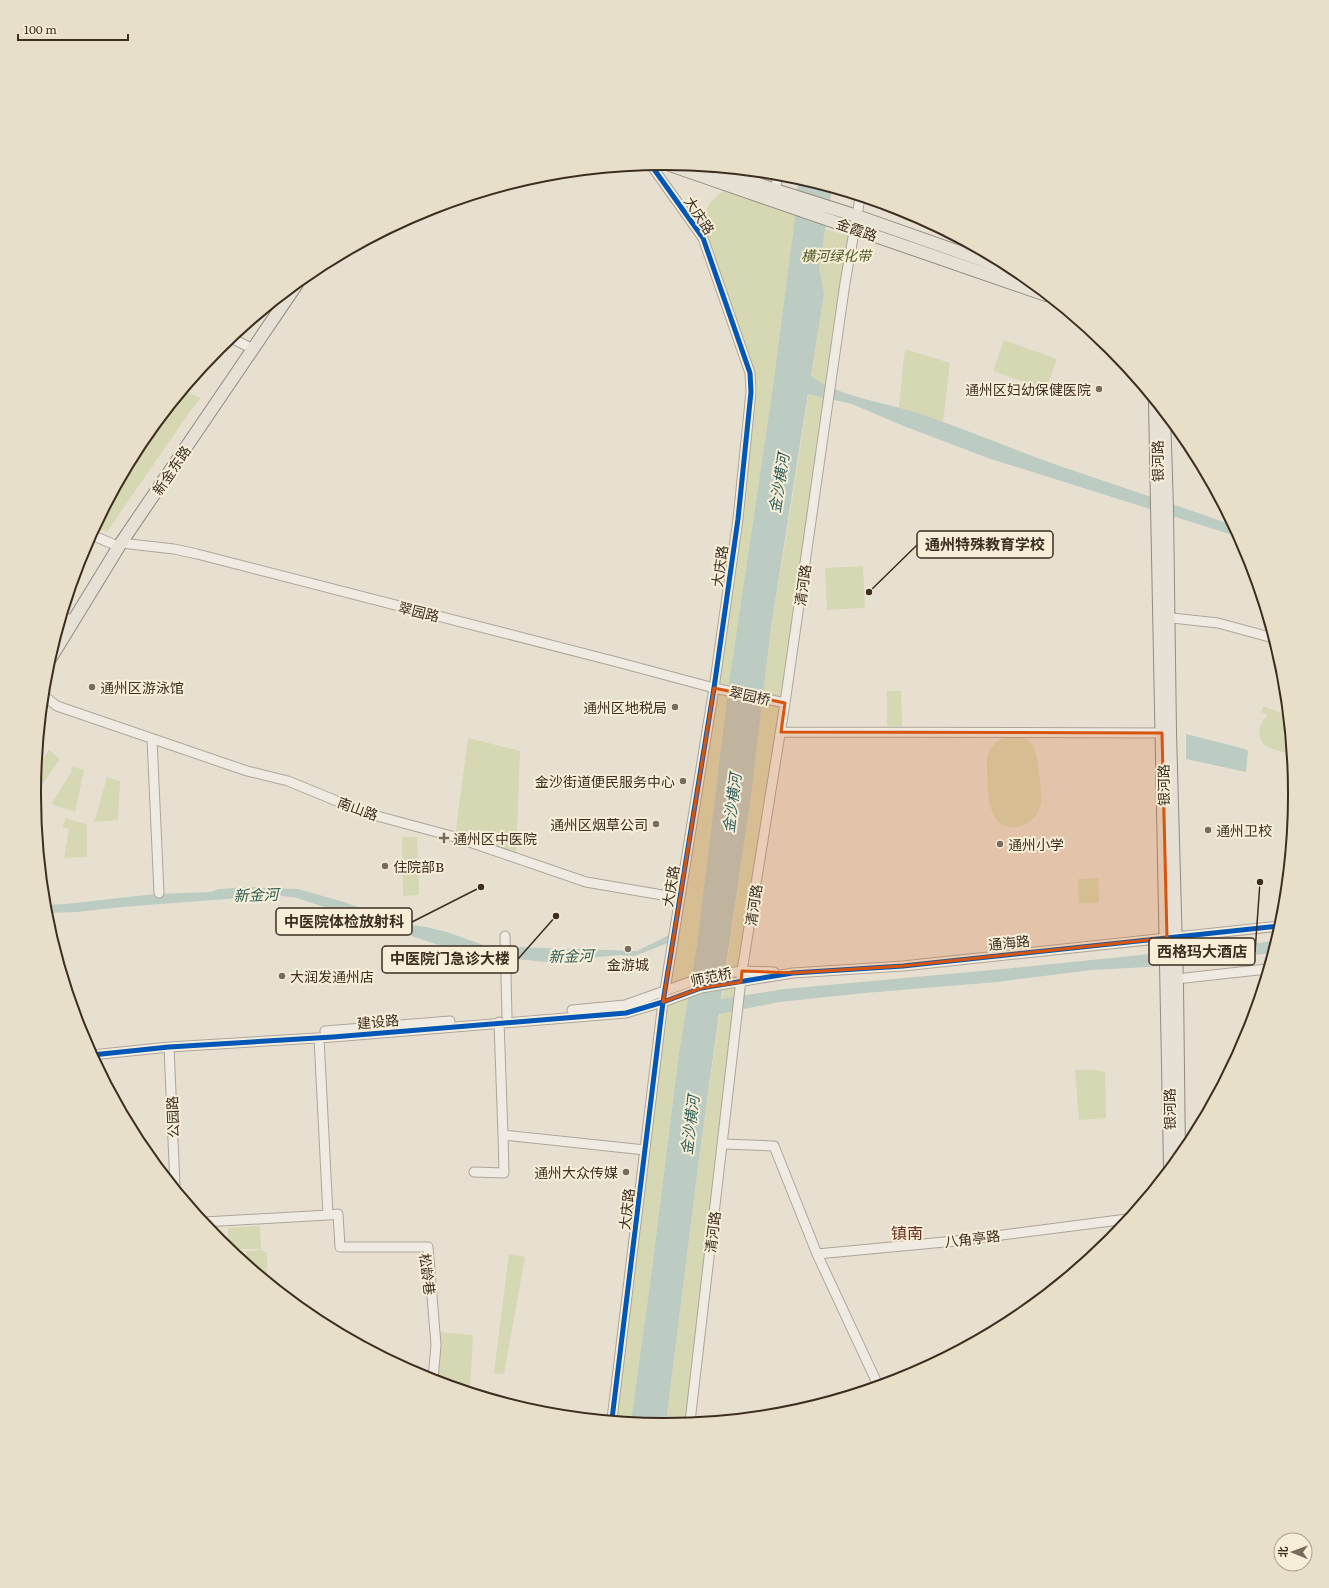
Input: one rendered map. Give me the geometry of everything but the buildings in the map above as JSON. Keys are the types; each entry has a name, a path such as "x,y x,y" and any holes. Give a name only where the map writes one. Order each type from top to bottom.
{"main road":[{"name":"金霞路","path":"691,171 994,265"},
{"name":"金霞路","path":"733,175 775,190 791,202"},
{"name":"金霞路","path":"856,222 1029,288"},
{"name":"新金东路","path":"63,631 68,619 118,544 250,348 287,298"},
{"name":"新金东路","path":"250,348 275,307"},
{"name":"银河路","path":"1156,411 1164,618"},
{"name":"银河路","path":"1164,421 1164,618 1166,733 1171,938 1174,983 1179,1146"},
{"name":"银河路","path":"1170,1158 1174,983"}],"street":[{"name":"大庆路","path":"613,1415 663,1002 714,688 739,511 751,392 750,373 703,238 655,170"},
{"path":"775,190 777,181"},
{"name":"清河路","path":"691,1417 742,971 781,732 844,291 859,202"},
{"path":"237,341 250,348"},
{"name":"翠园路","path":"96,537 118,544 174,549 197,554 714,688"},
{"path":"1164,618 1218,623 1268,637"},
{"name":"翠园桥","path":"714,688 785,703"},
{"name":"南山路","path":"48,699 57,706 152,739 247,771 288,781 366,813 455,837 586,882 680,898"},
{"path":"781,732 1166,733"},
{"path":"152,739 159,893"},
{"name":"通海路","path":"742,971 793,973 903,966 1274,927"},
{"path":"506,940 507,1016"},
{"path":"1174,983 1262,970"},
{"name":"师范桥","path":"665,992 707,976 742,971"},
{"name":"通海路","path":"741,982 793,973"},
{"name":"师范桥","path":"663,1002 701,988 741,982"},
{"name":"建设路","path":"96,1049 167,1042 332,1031 625,1005 665,992"},
{"name":"建设路","path":"98,1054 169,1047 319,1038 499,1022 626,1013 663,1002"},
{"path":"474,1172 504,1173 499,1022"},
{"path":"211,1222 328,1214 319,1038"},
{"name":"公园路","path":"169,1047 175,1180"},
{"path":"503,1135 645,1150"},
{"path":"722,1144 774,1146 817,1254 876,1380"},
{"name":"松龄巷","path":"328,1214 338,1214 340,1247 428,1247 436,1345 434,1373"},
{"name":"八角亭路","path":"817,1254 955,1240 1119,1220"}],"highlighted area":[{"path":"714,688 785,703 781,732 1162,733 1167,938 903,966 793,973 742,971 741,982 701,988 663,1002"}],"green space":[{"name":"横河绿化带","path":"728,185 796,209 773,388 729,683 697,944 679,1053 632,1416 624,1416 613,1415 663,1002 714,688 752,373 701,223 709,204"},
{"name":"横河绿化带","path":"825,229 854,237 742,971 691,1417 667,1418 700,1151 751,797 771,627 824,294 819,266"},
{"path":"1004,340 1057,359 1046,390 993,371"},
{"path":"905,349 950,363 942,431 898,415"},
{"path":"188,393 201,398 188,414 107,532 100,529 105,518 146,448 170,414"},
{"path":"863,566 865,608 827,610 825,568"},
{"path":"887,691 901,691 902,726 887,726"},
{"path":"1263,706 1283,714 1287,754 1266,746 1260,739 1259,735 1262,722 1268,715 1261,712"},
{"path":"1010,736 1022,737 1032,744 1038,763 1041,791 1041,804 1034,818 1023,826 1016,827 1005,826 998,821 993,812 988,790 988,753 995,743"},
{"path":"468,738 520,751 516,858 455,837"},
{"path":"49,750 60,759 41,786 42,760"},
{"path":"73,767 84,770 75,812 51,804"},
{"path":"107,777 120,781 118,820 93,822 95,820"},
{"path":"66,818 87,825 87,857 64,858 69,829 62,827"},
{"path":"402,837 417,837 419,895 403,896"},
{"path":"1098,878 1099,903 1079,903 1078,879"},
{"path":"1075,1070 1095,1070 1105,1072 1106,1118 1079,1120"},
{"path":"260,1226 261,1249 238,1249 228,1239 228,1228"},
{"path":"263,1250 263,1252 267,1252 267,1274 246,1257 246,1251"},
{"path":"509,1254 525,1257 504,1374 494,1373"},
{"path":"439,1332 473,1335 470,1386 436,1374"}],"water":[{"name":"金沙横河","path":"798,185 831,194 819,266 824,294 811,376 835,389 923,415 1057,465 1226,523 1232,535 988,458 901,425 852,404 808,394 771,627 751,797 721,999 785,989 1013,968 1270,942 1267,954 1148,967 1092,970 997,982 779,1002 719,1014 700,1151 667,1418 632,1416 679,1053 697,944 729,683 773,387 796,209"},
{"path":"1186,734 1245,749 1248,751 1246,772 1186,759"},
{"name":"新金河","path":"250,887 298,889 344,902 404,924 447,932 486,946 637,951 671,934 670,942 635,956 619,955 546,962 472,956 297,898 277,895 77,912 52,913 51,905 155,894 211,892 219,889"}],"cycle path":[{"path":"613,1415 663,1002 714,688 738,519 751,392 750,373 703,238 655,170"},
{"path":"98,1054 169,1047 333,1037 626,1013 663,1002 701,988 793,973 903,966 1274,927"}],"place":[{"name":"通州区妇幼保健医院","path":"1099,389"},
{"name":"通州特殊教育学校","path":"869,592"},
{"name":"通州区游泳馆","path":"92,687"},
{"name":"通州区地税局","path":"675,707"},
{"name":"金沙街道便民服务中心","path":"683,781"},
{"name":"通州区烟草公司","path":"656,824"},
{"name":"通州卫校","path":"1208,830"},
{"name":"通州区中医院","path":"444,838"},
{"name":"通州小学","path":"1000,844"},
{"name":"住院部B","path":"385,866"},
{"name":"西格玛大酒店","path":"1260,882"},
{"name":"中医院体检放射科","path":"481,887"},
{"name":"中医院门急诊大楼","path":"556,916"},
{"name":"金游城","path":"628,949"},
{"name":"大润发通州店","path":"282,976"},
{"name":"通州大众传媒","path":"626,1172"}],"district":[{"name":"镇南","path":"907,1232"}]}
